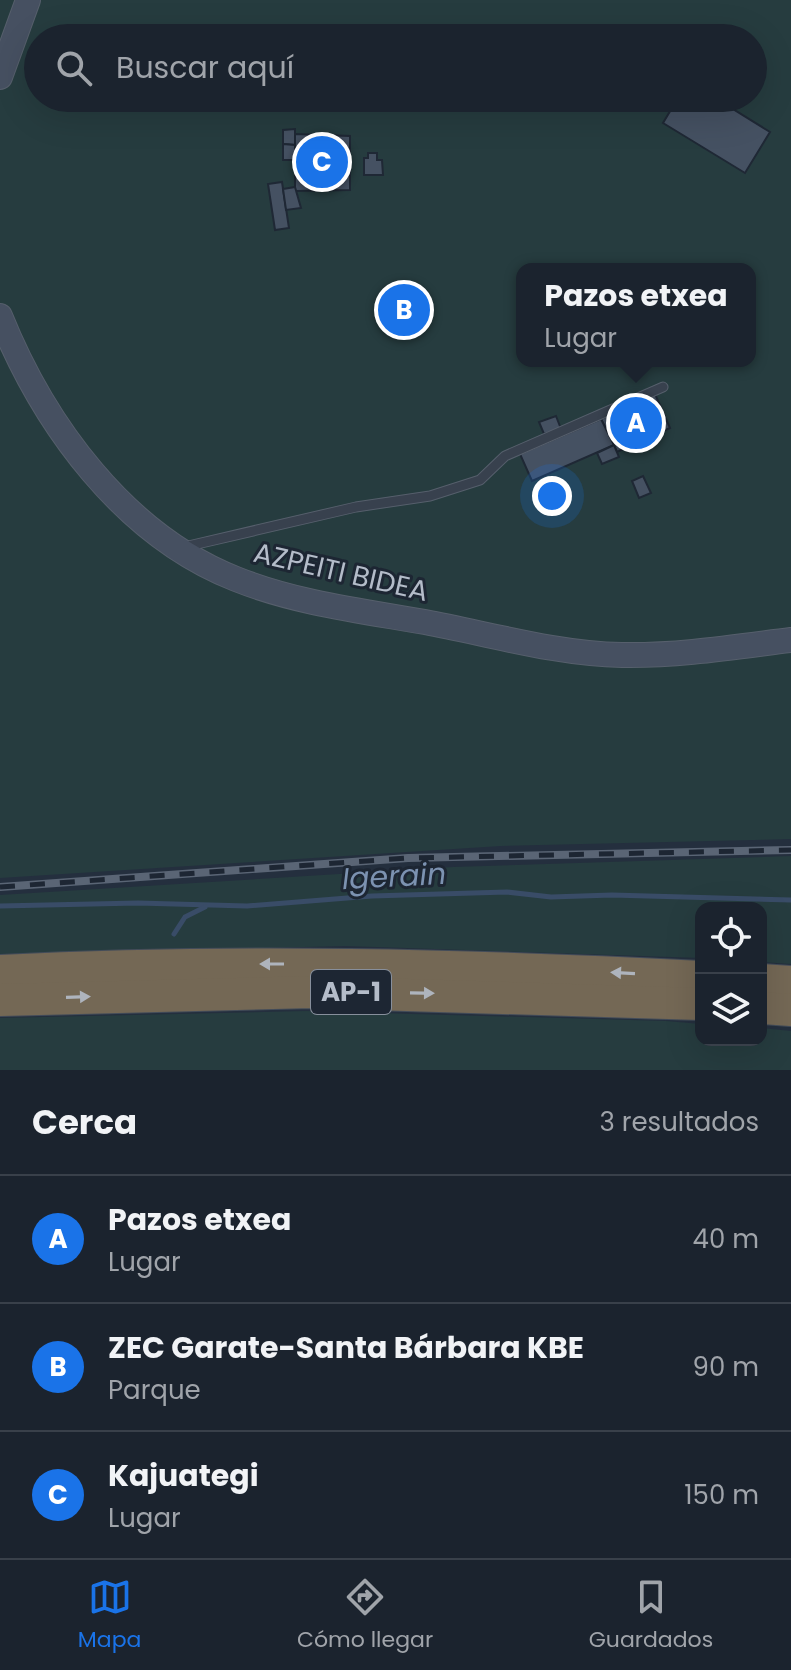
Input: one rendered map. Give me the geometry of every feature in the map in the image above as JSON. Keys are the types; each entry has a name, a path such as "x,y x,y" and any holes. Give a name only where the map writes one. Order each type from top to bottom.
{"highway":[{"name":"AP-1","path":"0,971 175,965 364,964 695,977"},
{"path":"767,980 791,982"},
{"name":"AP-1","path":"0,1000 326,992 695,1004"},
{"path":"767,1008 791,1010"}],"main road":[{"path":"0,77 28,0"},
{"name":"AZPEITI BIDEA","path":"0,316 31,382 73,444 122,503 177,549 206,566 271,591 597,653 651,655 791,640"}],"lane":[{"path":"177,549 346,509 403,502 470,484 486,475 505,456 663,387"}],"green space":[{"path":"0,0 791,0 791,839 501,846 0,878"},
{"path":"791,856 791,964 767,962 767,902 695,902 695,958 346,946 0,954 0,895 453,867"},
{"path":"306,1011 666,1021 695,1023 695,1046 767,1046 767,1029 791,1031 791,1070 0,1070 0,1018"}],"building":[{"path":"670,112 738,112 770,132 745,173 663,123"},
{"path":"295,129 295,145 283,144 283,130"},
{"path":"295,134 350,136 350,190 295,191"},
{"path":"283,144 295,145 295,160 283,160"},
{"path":"368,153 377,153 377,160 382,160 383,175 364,175 364,158 368,158"},
{"path":"282,182 289,228 275,230 268,184"},
{"path":"295,187 301,208 286,210 283,189"},
{"path":"655,394 670,428 617,452 601,419"},
{"path":"556,416 561,429 544,434 539,422"},
{"path":"601,419 614,445 532,481 520,454"},
{"path":"614,445 619,457 602,464 597,453"},
{"path":"643,476 651,493 639,498 632,481"}],"waterway":[{"name":"Igerain","path":"0,906 138,903 247,906 372,896 507,892 551,897 612,895 791,900"},
{"path":"174,934 185,917 205,907"}],"railway":[{"path":"0,887 408,858 791,850"}],"place":[{"name":"Kajuategi","path":"322,162"},
{"name":"ZEC Garate-Santa Bárbara KBE","path":"404,310"},
{"name":"Pazos etxea","path":"636,423"}]}
